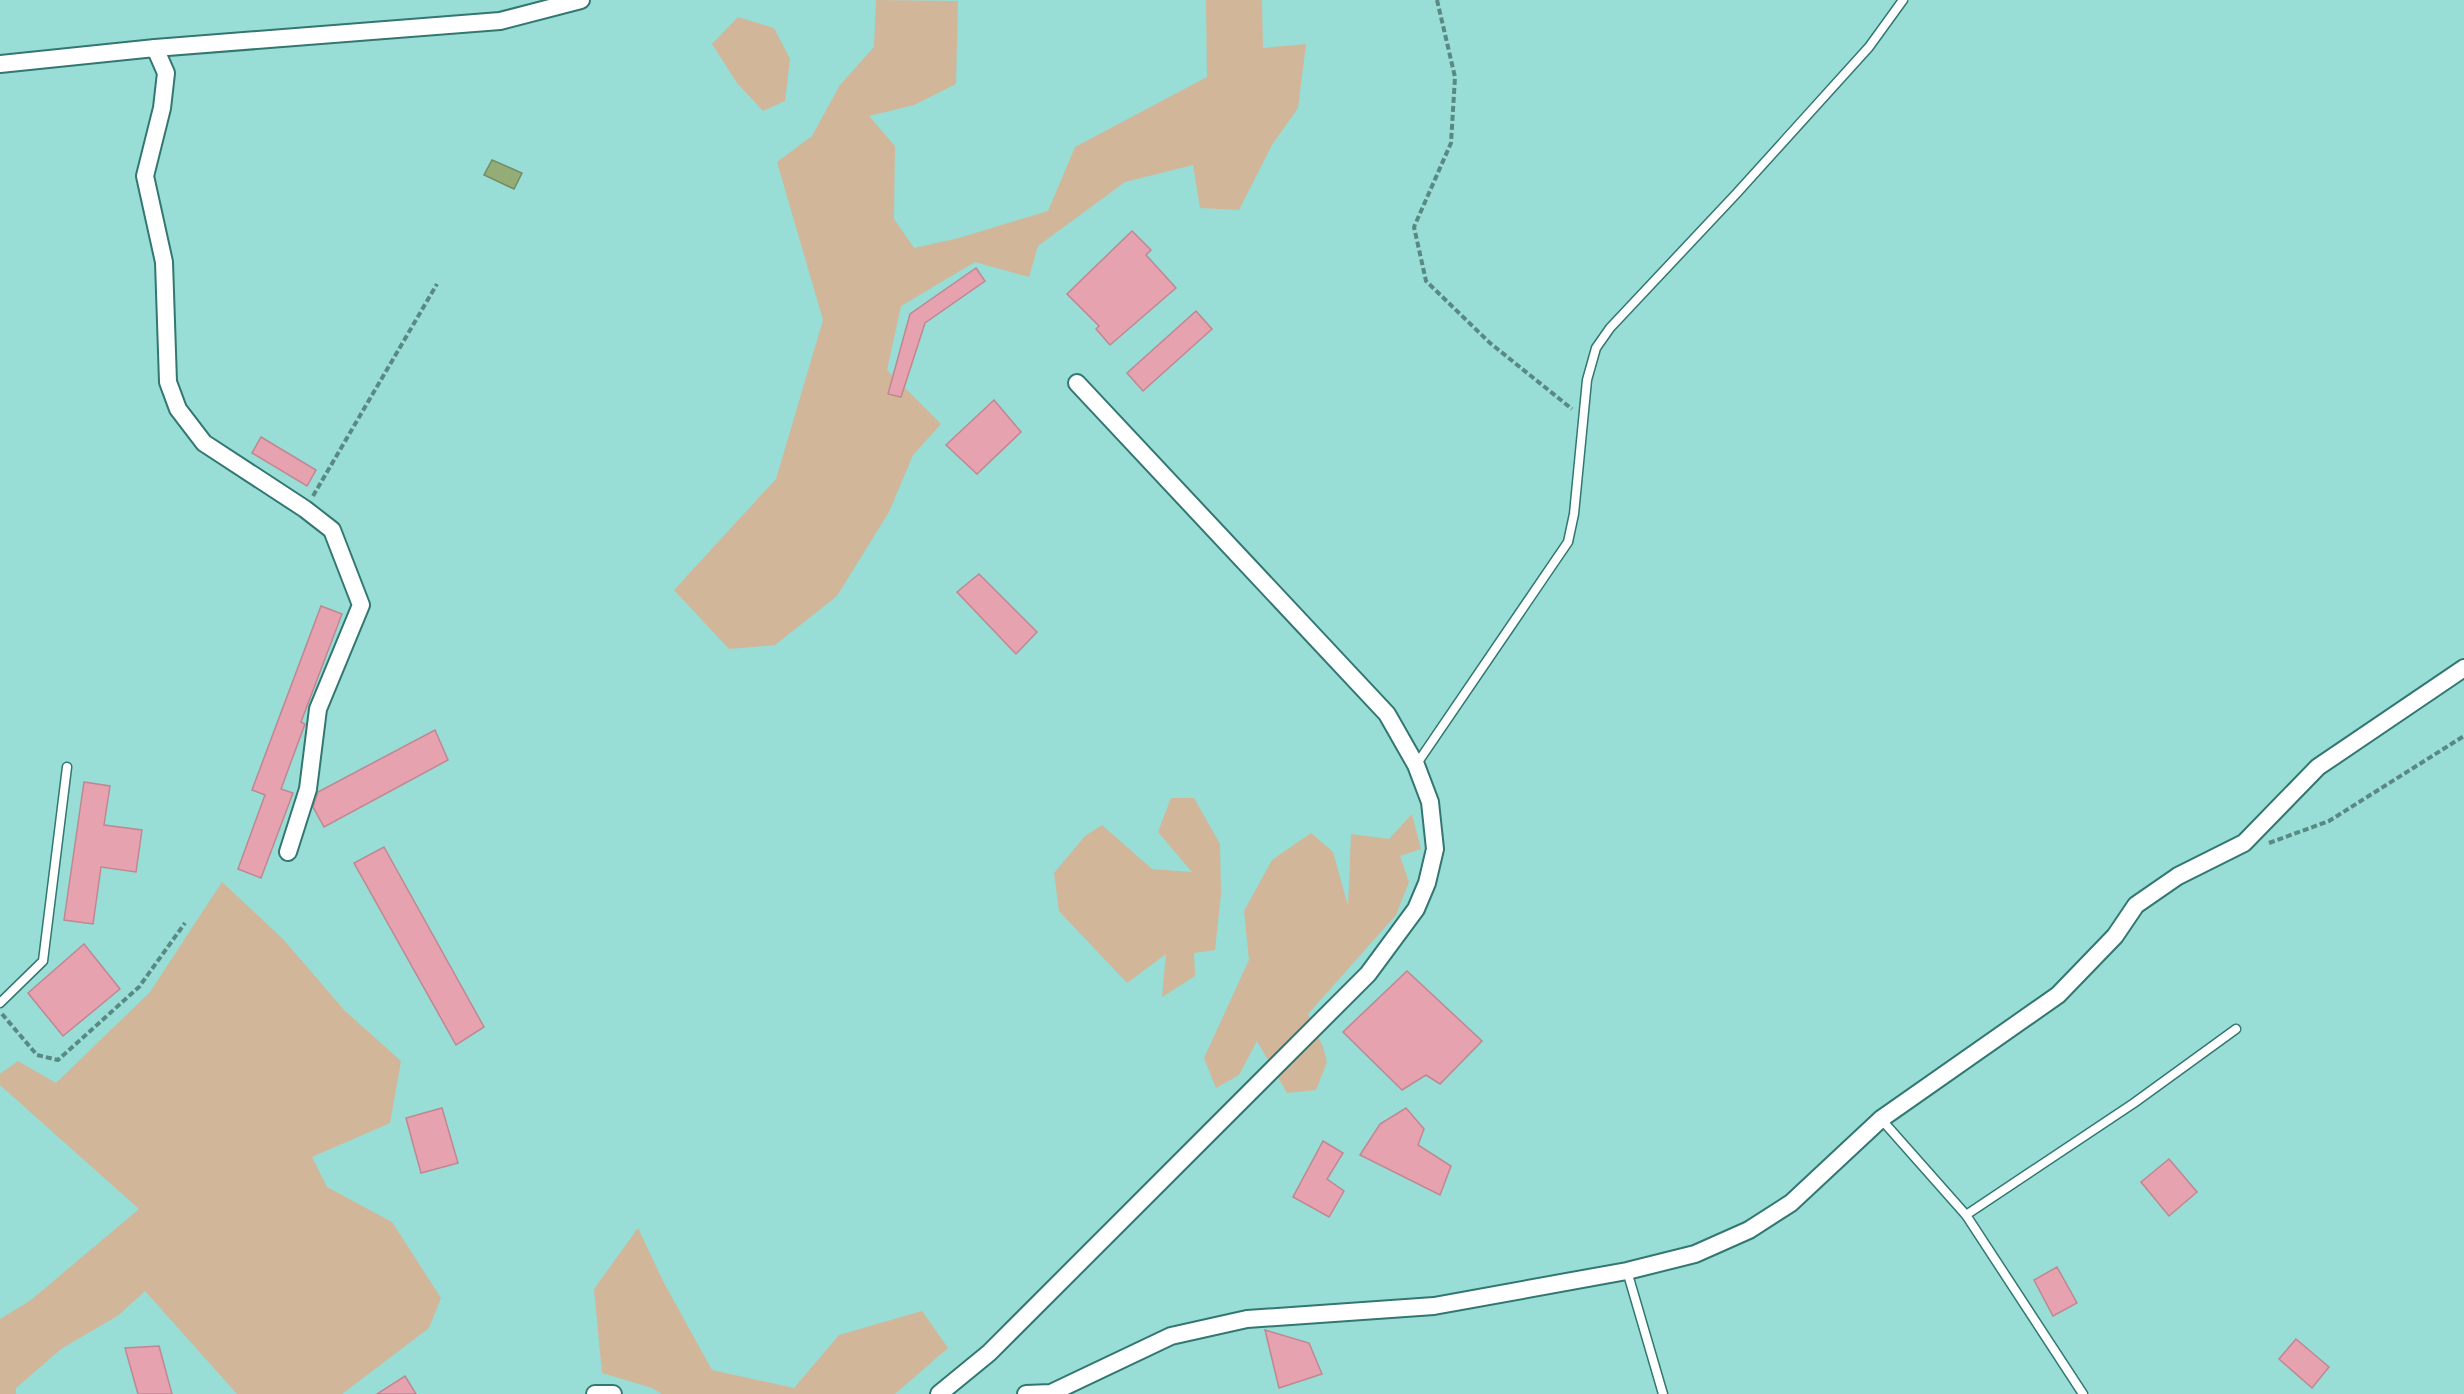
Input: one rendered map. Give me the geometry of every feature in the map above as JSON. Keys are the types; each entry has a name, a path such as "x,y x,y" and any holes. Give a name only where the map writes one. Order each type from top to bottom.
{"street":[{"path":"0,64 155,48 500,21 581,0"},
{"path":"155,48 166,73 162,108 145,176 164,262 168,382 178,410 204,443 305,509 332,530 361,604 318,709 308,789 288,852"},
{"path":"939,1394 989,1353 1368,974 1416,909 1427,883 1435,849 1430,802 1416,765 1387,714 1077,383"},
{"path":"1026,1394 1051,1393 1171,1336 1247,1319 1434,1306 1627,1271 1695,1254 1749,1230 1791,1203 1881,1119 2058,995 2115,936 2136,905 2178,876 2244,843 2318,767 2464,668"},
{"path":"595,1394 613,1394"}],"lane":[{"path":"1416,765 1568,542 1574,514 1587,380 1596,348 1610,328 1736,194 1869,47 1903,0"},
{"path":"0,1004 43,961 67,767"},
{"path":"1966,1215 2134,1103 2236,1029"},
{"path":"1881,1119 1966,1215 2083,1394"},
{"path":"1627,1271 1663,1394"}],"path":[{"path":"1437,0 1455,77 1450,143 1414,227 1426,281 1490,343 1582,417"},
{"path":"305,509 437,284"},
{"path":"2265,844 2329,821 2464,735"},
{"path":"0,1011 37,1055 58,1060 139,987 185,923"}],"shaded area":[{"path":"876,0 958,1 956,84 914,105 869,116 895,146 894,219 914,248 959,238 1048,211 1075,147 1207,77 1206,0 1262,0 1263,48 1306,44 1298,108 1272,145 1239,210 1200,208 1193,165 1125,182 1038,246 1029,277 975,262 901,306 887,370 941,424 913,455 889,512 837,596 775,645 729,649 674,590 776,479 823,320 777,162 812,136 840,85 874,47"},
{"path":"738,17 774,28 790,59 785,101 763,111 737,83 712,44"},
{"path":"492,160 522,173 514,189 484,175"},
{"path":"1171,798 1194,798 1220,844 1221,894 1215,950 1194,953 1195,976 1162,997 1166,954 1127,983 1059,911 1054,873 1085,836 1102,825 1152,869 1192,872 1158,832"},
{"path":"1412,814 1421,849 1400,856 1409,882 1396,915 1308,1014 1323,1047 1327,1062 1316,1090 1287,1093 1257,1041 1239,1075 1216,1088 1204,1058 1249,960 1244,911 1272,860 1311,833 1333,852 1348,906 1351,834 1389,839"},
{"path":"222,882 283,939 345,1011 401,1061 390,1123 312,1157 327,1187 392,1222 441,1298 429,1328 342,1394 237,1394 145,1291 119,1315 61,1349 16,1388 16,1394 0,1394 0,1319 31,1300 139,1209 0,1085 0,1074 18,1061 56,1083 150,992"},
{"path":"638,1228 664,1283 712,1370 794,1388 839,1335 922,1311 948,1348 895,1394 662,1394 652,1388 602,1373 594,1289"}],"building":[{"path":"1132,231 1151,250 1146,255 1176,288 1110,345 1096,329 1099,326 1067,294"},
{"path":"976,268 985,281 925,323 901,397 888,394 910,314"},
{"path":"1196,311 1212,329 1143,391 1127,373"},
{"path":"994,400 1021,432 977,474 946,445"},
{"path":"261,437 316,470 307,486 252,453"},
{"path":"979,574 1037,632 1016,654 957,592"},
{"path":"321,606 342,614 301,722 305,724 281,789 293,793 261,878 238,869 265,795 252,790"},
{"path":"435,730 448,760 324,827 313,807 318,792"},
{"path":"84,782 110,786 104,825 142,830 136,872 101,867 93,924 64,920"},
{"path":"384,847 484,1027 456,1045 354,863"},
{"path":"84,944 120,989 63,1036 28,993"},
{"path":"1407,971 1482,1041 1440,1084 1426,1075 1402,1090 1343,1032"},
{"path":"442,1108 458,1163 421,1173 406,1118"},
{"path":"1406,1108 1424,1129 1418,1145 1451,1166 1440,1195 1360,1155 1380,1124"},
{"path":"1323,1141 1343,1153 1327,1179 1344,1191 1329,1217 1293,1197"},
{"path":"2169,1159 2197,1192 2169,1216 2141,1182"},
{"path":"2057,1267 2077,1303 2053,1316 2034,1280"},
{"path":"1265,1330 1309,1343 1322,1374 1279,1388"},
{"path":"2296,1339 2329,1367 2312,1388 2279,1359"},
{"path":"159,1346 172,1394 138,1394 125,1348"},
{"path":"405,1376 416,1394 377,1394"}]}
